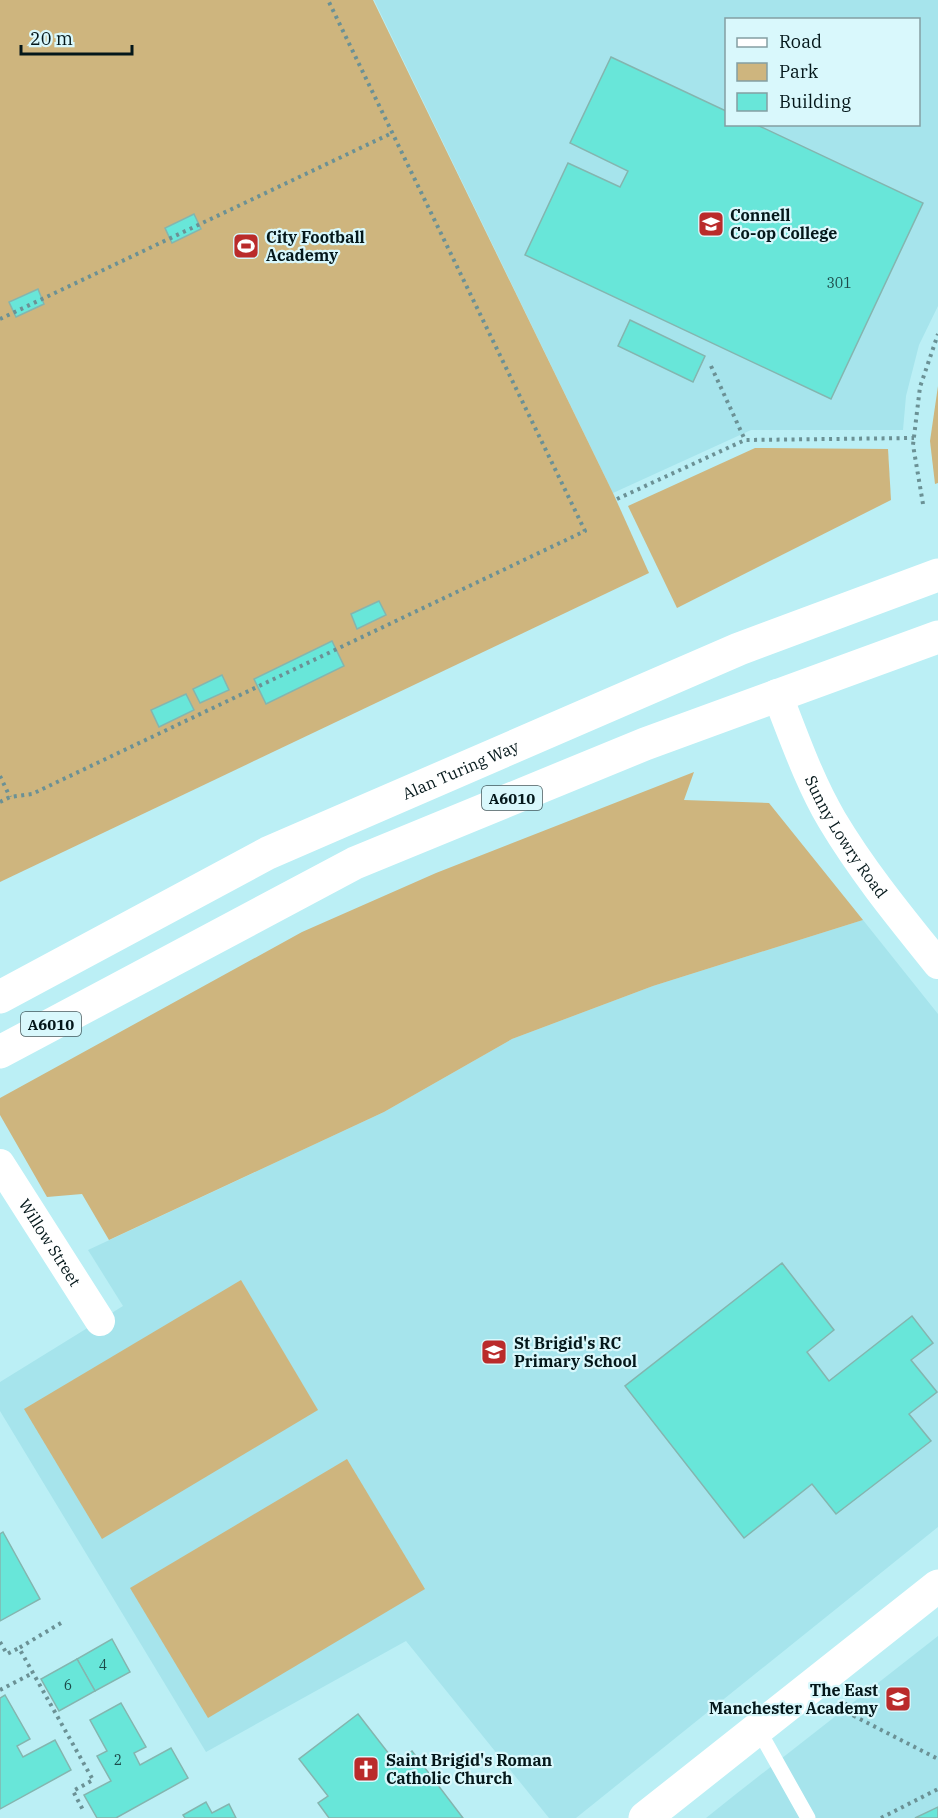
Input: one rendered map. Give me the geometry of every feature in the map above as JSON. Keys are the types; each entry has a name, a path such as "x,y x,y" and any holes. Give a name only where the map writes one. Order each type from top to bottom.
{"main road":[{"name":"Alan Turing Way","path":"0,997 268,852 739,649 938,575"},
{"name":"A6010","path":"0,1052 355,863 645,744 938,637"},
{"path":"645,1818 938,1586"}],"street":[{"name":"Sunny Lowry Road","path":"777,694 807,768 832,819 871,879 938,964"},
{"name":"Willow Street","path":"0,1164 100,1321"}],"lane":[{"path":"758,1729 808,1818"}],"path":[{"path":"0,802 10,797 32,794 585,531 328,0"},
{"path":"0,320 392,133"},
{"path":"923,504 914,438 920,387 938,334"},
{"path":"711,366 745,440"},
{"path":"617,500 745,440 914,438"},
{"path":"0,776 10,797"},
{"path":"0,1642 7,1654 61,1623"},
{"path":"19,1648 93,1780 73,1791 84,1812"},
{"path":"0,1690 33,1673"},
{"path":"826,1676 854,1716 938,1759"},
{"path":"881,1818 938,1789"}],"shaded area":[{"name":"Connell Co-op College","path":"374,0 938,0 938,306 919,345 906,396 903,430 751,430 613,493"},
{"name":"St Brigid's RC Primary School","path":"863,920 938,1014 938,1527 576,1818 549,1818 406,1641 206,1752 0,1411 0,1382 123,1306 88,1250 384,1112 512,1039 653,986"},
{"name":"The East Manchester Academy","path":"938,1636 938,1818 706,1818 736,1794"}],"green space":[{"name":"City Football Academy","path":"0,0 373,0 613,493 649,573 0,882"},
{"path":"938,386 938,483 935,484 930,441"},
{"path":"755,448 888,449 891,500 677,608 628,506"},
{"path":"694,772 684,800 769,803 863,920 653,986 512,1039 384,1112 109,1240 82,1194 47,1197 0,1115 0,1098 302,932 436,873"},
{"path":"241,1280 318,1410 102,1539 24,1409"},
{"path":"347,1459 425,1589 208,1718 130,1588"}],"building":[{"path":"611,57 725,111 725,126 759,126 923,203 831,399 525,255 568,163 620,187 628,171 570,143"},
{"path":"194,214 201,229 172,243 165,228"},
{"path":"38,289 44,304 16,317 9,302"},
{"path":"630,320 705,356 693,382 618,346"},
{"path":"379,601 386,615 357,629 351,614"},
{"path":"332,641 344,666 266,704 254,679"},
{"path":"222,675 229,690 200,703 193,689"},
{"path":"186,694 194,710 159,727 151,710"},
{"path":"782,1263 834,1330 807,1352 829,1381 912,1316 933,1343 911,1360 937,1392 909,1414 931,1441 836,1514 812,1484 744,1538 625,1386"},
{"path":"3,1532 40,1599 0,1621 0,1534"},
{"path":"112,1639 130,1672 95,1691 77,1659"},
{"path":"77,1659 95,1691 59,1711 41,1679"},
{"path":"5,1695 30,1739 17,1746 23,1757 55,1740 71,1770 0,1809 0,1698"},
{"path":"121,1703 146,1747 134,1753 140,1765 171,1748 188,1778 116,1818 97,1818 84,1795 111,1781 97,1756 107,1751 90,1720"},
{"name":"Saint Brigid's Roman Catholic Church","path":"358,1714 396,1763 412,1751 463,1818 329,1818 318,1803 328,1796 299,1759"},
{"path":"206,1802 212,1813 229,1804 236,1818 185,1818 183,1815"},
{"path":"938,1807 938,1818 915,1818"}],"place":[{"name":"Connell Co-op College","path":"711,224"},
{"name":"City Football Academy","path":"246,246"},
{"name":"St Brigid's RC Primary School","path":"494,1352"},
{"name":"The East Manchester Academy","path":"898,1699"},
{"name":"Saint Brigid's Roman Catholic Church","path":"366,1769"}]}
